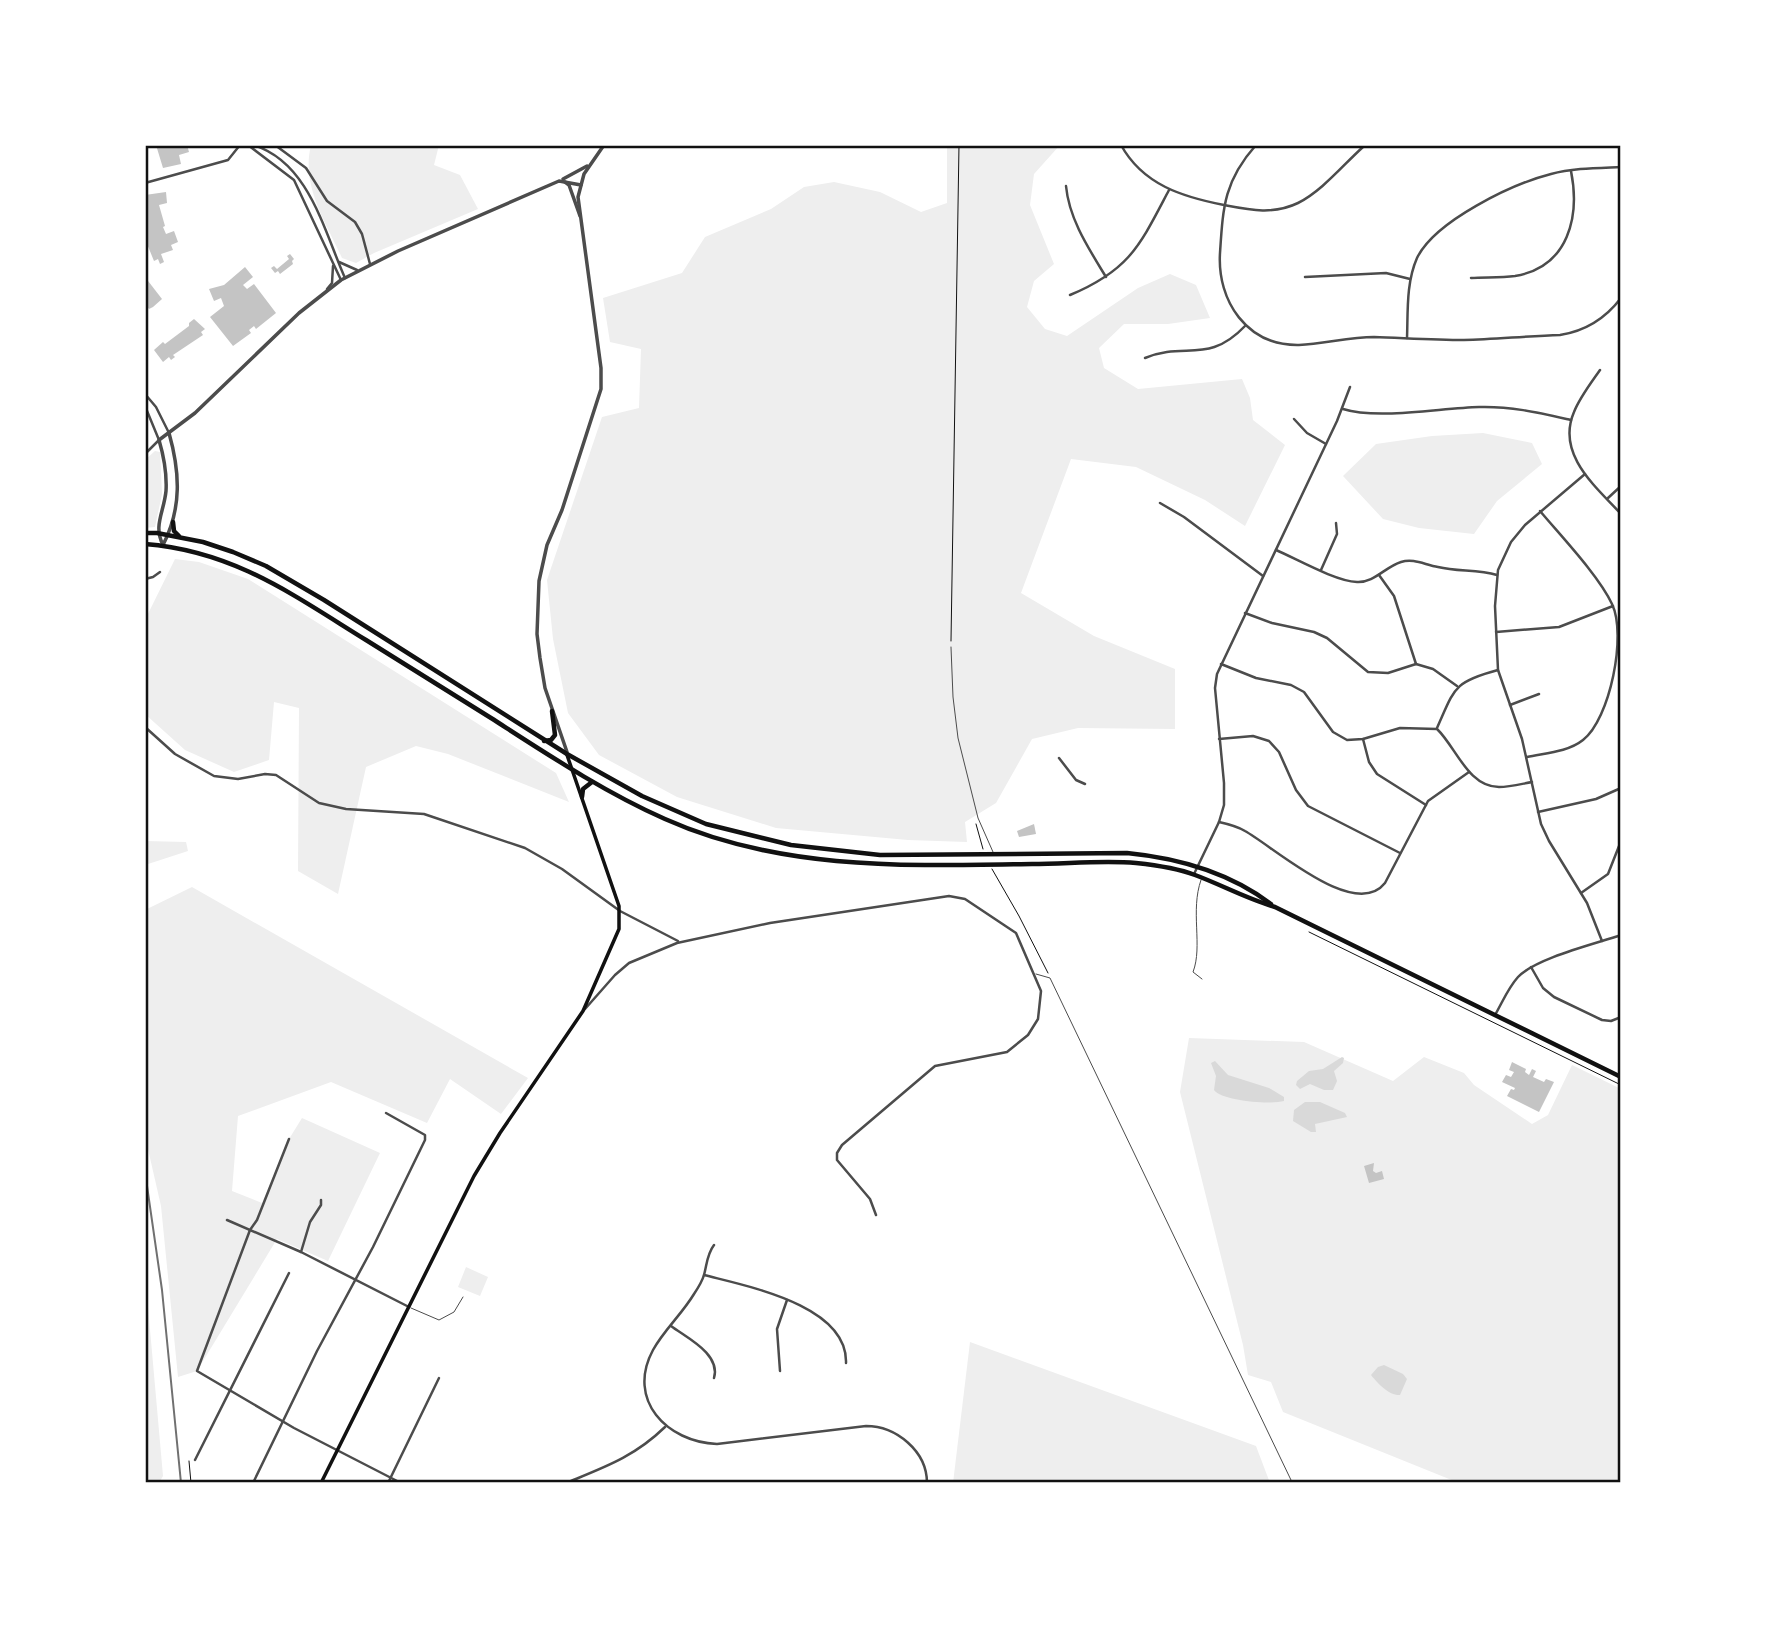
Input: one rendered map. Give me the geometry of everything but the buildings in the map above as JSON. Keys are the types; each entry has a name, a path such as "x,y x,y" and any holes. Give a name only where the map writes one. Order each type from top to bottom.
{"main road":[{"path":"173,522 174,531 179,537"},
{"path":"145,533 179,537 219,547 266,566 544,741 665,808 716,827 764,839 834,851 880,855 1127,853 1161,857 1198,867 1256,893 1275,907 1621,1077"},
{"path":"145,544 163,545 218,557 254,573 320,611 593,782 662,818 694,831 799,858 883,865 1124,862 1166,867 1194,874 1252,901 1275,907"},
{"path":"544,741 551,740 555,735 552,711"},
{"path":"320,1483 492,1145 583,1011 619,929 620,911 567,754"},
{"path":"582,797 586,785 593,782"}],"street":[{"path":"145,183 228,160 240,145"},
{"path":"247,145 294,180 343,279"},
{"path":"253,145 262,148 298,177 335,262 332,283 324,293"},
{"path":"275,145 306,168 327,201 355,222 362,234 370,264"},
{"path":"567,754 543,677 537,634 539,581 547,545 562,510 601,380 589,264 578,197 593,160 604,145"},
{"path":"1121,145 1143,172 1169,190 1186,197 1256,211 1289,206 1310,195 1363,146"},
{"path":"1256,145 1228,188 1223,205 1219,267 1228,304 1245,326 1263,337 1288,344 1356,338 1487,339 1574,333 1599,321 1621,298"},
{"path":"145,454 210,400 281,330 343,279 370,264 561,181 593,160"},
{"path":"1407,338 1410,279 1418,258 1427,244 1455,218 1537,178 1571,171 1621,167"},
{"path":"1471,278 1516,276 1537,268 1554,254 1568,237 1572,225 1575,191 1571,171"},
{"path":"561,181 581,185"},
{"path":"561,181 569,185 577,213 581,217"},
{"path":"1066,186 1067,200 1082,235 1106,277"},
{"path":"1070,295 1119,268 1139,246 1169,190"},
{"path":"335,262 358,270"},
{"path":"1305,277 1386,273 1410,279"},
{"path":"1145,358 1156,353 1216,348 1229,342 1245,326"},
{"path":"1600,370 1576,406 1571,421 1570,444 1584,474 1621,514"},
{"path":"1194,874 1219,822 1224,796 1215,688 1220,664 1343,409 1350,387"},
{"path":"145,394 156,407 169,433 178,482 173,522 163,545"},
{"path":"145,406 164,460 166,491 157,533 163,545"},
{"path":"1343,409 1372,414 1500,407 1534,411 1571,421"},
{"path":"1294,419 1307,433 1326,444"},
{"path":"1584,474 1540,512 1511,542 1497,575 1494,596 1498,670 1527,757 1538,812 1549,841 1581,893 1602,942"},
{"path":"1607,499 1621,486"},
{"path":"1160,503 1184,517 1263,576"},
{"path":"1527,757 1575,745 1590,733 1597,722 1612,681 1616,661 1617,634 1613,606 1597,580 1540,512"},
{"path":"1321,570 1338,534 1336,523"},
{"path":"1276,550 1345,580 1357,582 1369,580 1399,563 1410,561 1497,575"},
{"path":"145,579 160,572"},
{"path":"1379,575 1394,596 1416,664"},
{"path":"1496,632 1559,627 1613,606"},
{"path":"1245,613 1327,638 1355,663 1373,673 1388,673 1416,664 1433,668 1457,686"},
{"path":"1220,664 1256,678 1297,688 1311,698 1336,734 1347,740 1363,739 1399,728 1437,729 1469,772 1482,783 1505,787 1532,782"},
{"path":"1437,729 1457,686 1469,679 1498,670"},
{"path":"1510,705 1539,694"},
{"path":"145,727 175,754 214,776 239,779 265,774 276,775 319,803 346,809 424,814 499,837 562,869 620,911 679,942"},
{"path":"1219,739 1253,736 1269,741 1279,752 1296,790 1308,806 1400,853"},
{"path":"1363,739 1369,762 1377,774 1426,805"},
{"path":"1059,758 1076,780 1085,784"},
{"path":"1219,822 1243,830 1269,849 1339,890 1354,895 1368,895 1381,888 1426,805 1469,772"},
{"path":"1538,812 1596,799 1619,788 1621,794"},
{"path":"1581,893 1608,874 1621,841"},
{"path":"583,1011 629,963 679,942 769,923 954,896 965,899 1014,930 1036,974 1041,991 1040,1013 1032,1030 1007,1052 935,1066 839,1149 836,1157 839,1165 870,1199 876,1215"},
{"path":"1495,1015 1516,980 1531,967 1621,935"},
{"path":"1531,967 1543,988 1554,997 1602,1020 1611,1021 1621,1017"},
{"path":"253,1483 422,1148 425,1135 386,1113"},
{"path":"289,1139 257,1220 250,1230 197,1371 283,1422 401,1483"},
{"path":"301,1252 304,1235 321,1205 321,1200"},
{"path":"227,1220 301,1252 409,1307"},
{"path":"714,1245 709,1251 704,1275 692,1298 653,1349 645,1378 649,1404 665,1427 695,1442 717,1444 866,1426 883,1427 899,1436 916,1452 924,1464 927,1483"},
{"path":"195,1460 289,1273"},
{"path":"704,1275 759,1289 816,1314 827,1322 841,1344 846,1363"},
{"path":"780,1371 777,1329 787,1300"},
{"path":"671,1326 710,1356 715,1368 714,1378"},
{"path":"388,1483 439,1378"},
{"path":"566,1483 617,1463 642,1448 665,1427"}],"lane":[{"path":"951,647 958,738 978,818 994,854"},
{"path":"1202,878 1196,909 1197,958 1194,972 1202,979"},
{"path":"1309,932 1312,925"},
{"path":"1036,974 1050,978 1291,1480"},
{"path":"409,1307 439,1320 454,1312 463,1297"}],"path":[{"path":"951,647 959,145"},
{"path":"975,827 985,855"},
{"path":"989,864 1019,915 1050,978"},
{"path":"1309,932 1621,1085"},
{"path":"191,1483 188,1463 195,1460"}],"shaded area":[{"path":"311,145 439,145 434,165 460,175 478,209 356,263 342,258 312,189 309,175"},
{"path":"947,145 1060,145 1034,174 1030,205 1054,264 1034,281 1027,307 1045,329 1067,336 1138,288 1170,274 1196,285 1210,318 1168,324 1124,324 1099,348 1104,368 1138,389 1242,379 1250,398 1253,420 1285,445 1245,526 1205,500 1136,467 1071,459 1021,593 1094,636 1175,669 1175,729 1078,728 1032,739 996,803 965,822 967,842 908,840 776,828 677,797 599,755 568,713 553,639 547,580 602,417 639,408 641,349 610,342 603,298 682,273 705,237 771,209 804,187 834,182 880,192 921,212 947,203"},
{"path":"1483,433 1532,443 1542,464 1497,501 1474,534 1419,528 1383,519 1343,476 1376,444 1432,436"},
{"path":"155,451 160,452 162,494 155,527 145,528 145,460"},
{"path":"175,559 199,562 248,579 556,773 569,802 448,754 416,746 366,767 338,894 298,871 299,708 274,702 269,760 234,772 185,750 145,714 145,620"},
{"path":"145,841 186,842 188,851 145,865"},
{"path":"192,887 528,1078 501,1114 450,1079 427,1123 331,1082 238,1116 232,1191 262,1203 289,1139 302,1118 380,1153 328,1261 277,1239 197,1371 178,1377 161,1206 145,1136 145,910"},
{"path":"1189,1038 1304,1042 1393,1081 1424,1057 1464,1073 1474,1085 1532,1124 1548,1115 1572,1065 1621,1089 1621,1483 1459,1483 1283,1412 1271,1382 1248,1375 1243,1345 1180,1092"},
{"path":"1342,1057 1343,1063 1334,1071 1337,1081 1333,1090 1324,1090 1310,1084 1300,1089 1296,1085 1309,1071 1323,1069"},
{"path":"1215,1061 1228,1075 1269,1088 1284,1097 1284,1101 1247,1101 1219,1094 1214,1090 1216,1076 1211,1063"},
{"path":"1305,1102 1320,1102 1345,1113 1347,1117 1315,1124 1316,1132 1311,1132 1293,1121 1294,1110"},
{"path":"466,1267 488,1277 480,1296 458,1287"},
{"path":"145,1297 163,1476 160,1481 154,1482 145,1478"},
{"path":"970,1342 1256,1446 1270,1483 953,1483"},
{"path":"1384,1365 1403,1374 1407,1379 1400,1395 1388,1391 1371,1375"}],"railway":[{"path":"145,1172 162,1290 181,1483"}]}
